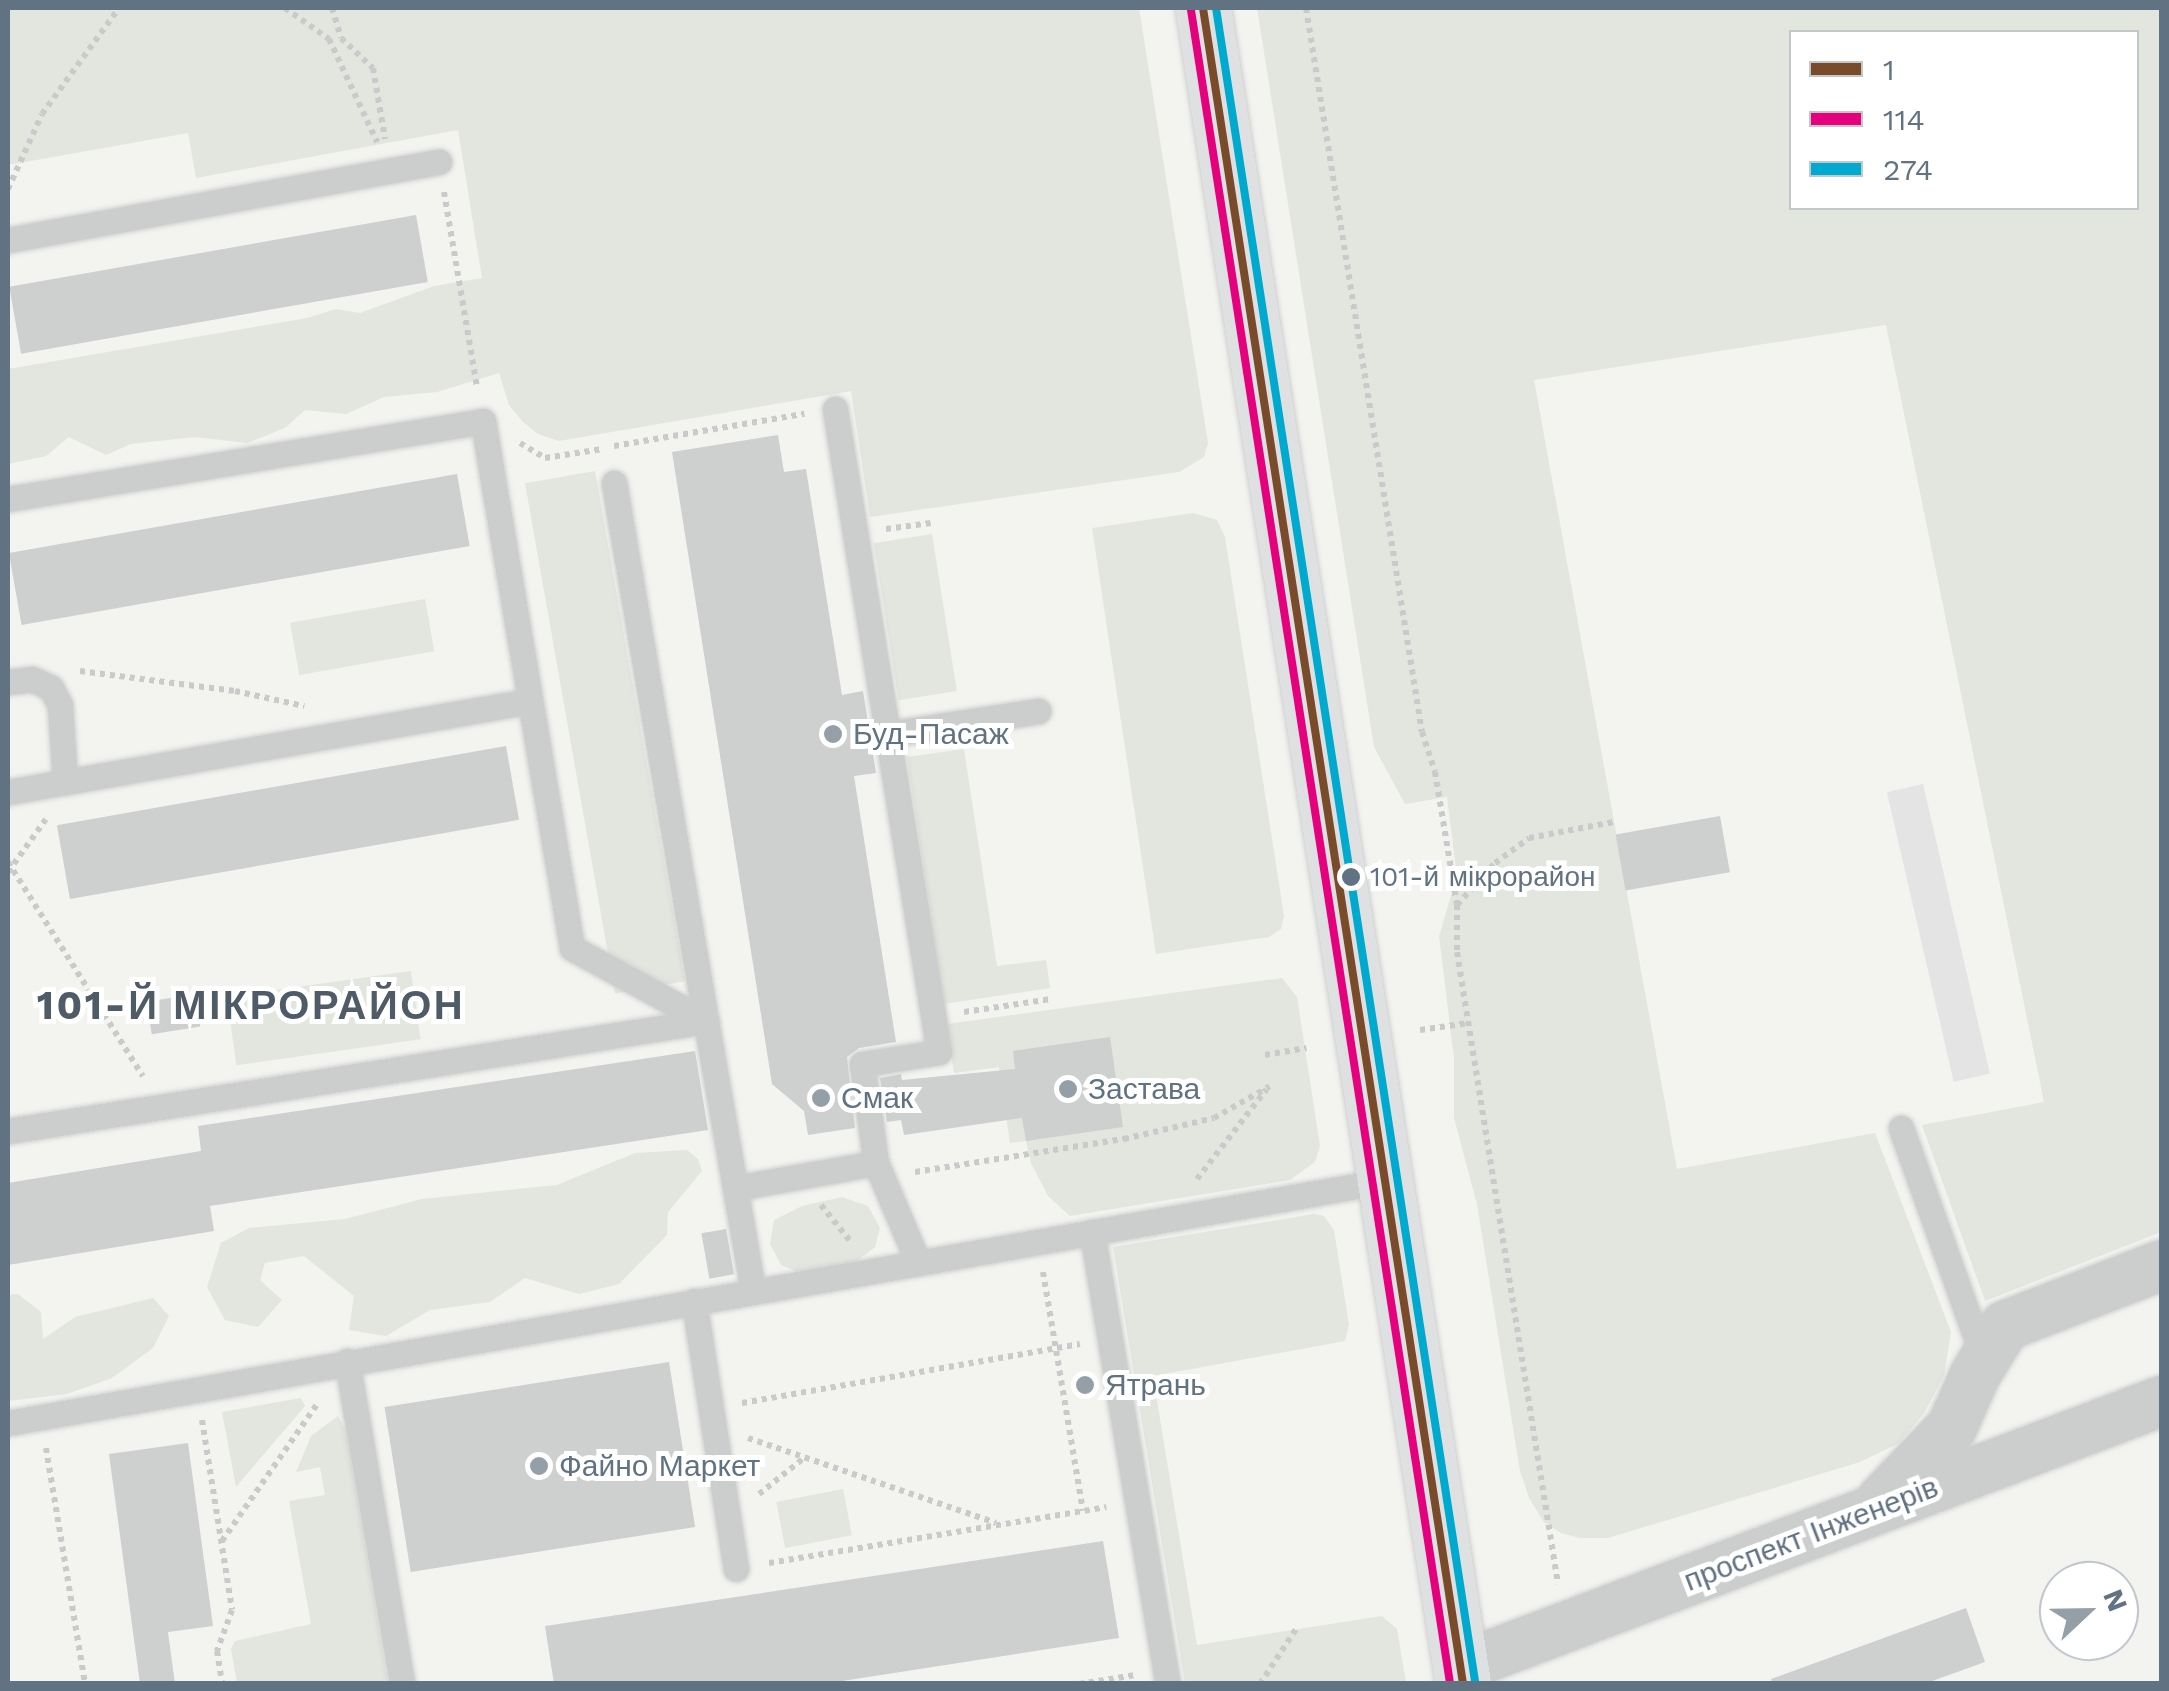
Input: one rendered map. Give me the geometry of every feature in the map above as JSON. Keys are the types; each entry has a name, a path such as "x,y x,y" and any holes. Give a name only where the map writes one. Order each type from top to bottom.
{"main road":[{"path":"1203,8 1461,1675"}],"street":[{"path":"1871,1511 1952,1427 2005,1326 2162,1264"},
{"name":"проспект Інженерів","path":"1461,1675 1565,1627 2162,1401"}],"lane":[{"path":"8,240 439,162"},
{"path":"835,409 939,1052 862,1064 879,1170 918,1262"},
{"path":"8,499 483,421 572,948 706,1021"},
{"path":"614,483 752,1291"},
{"path":"8,682 32,679 51,688 60,705 64,782"},
{"path":"8,792 530,700"},
{"path":"888,734 1038,711"},
{"path":"8,1130 706,1021"},
{"path":"1901,1128 1984,1360"},
{"path":"735,1188 797,1176 879,1170"},
{"path":"8,1423 1384,1181"},
{"path":"1092,1232 1167,1677"},
{"path":"694,1301 736,1568"},
{"path":"347,1362 402,1684"}],"path":[{"path":"8,189 42,114 119,8"},
{"path":"285,8 329,39 390,170"},
{"path":"332,8 341,38 374,68 390,170"},
{"path":"1306,8 1422,732 1435,772 1457,905 1457,952 1565,1627"},
{"path":"439,162 483,421 545,458 835,409"},
{"path":"72,669 296,701 354,731"},
{"path":"1457,905 1495,863 1529,838 1614,822"},
{"path":"8,862 162,1106"},
{"path":"934,1016 1052,999"},
{"path":"1420,1030 1468,1023"},
{"path":"1265,1055 1306,1048"},
{"path":"879,1170 1124,1139 1214,1118 1270,1086 1165,1219"},
{"path":"797,1176 873,1270"},
{"path":"1038,1241 1083,1510"},
{"path":"712,1417 1110,1339"},
{"path":"222,1542 347,1362"},
{"path":"198,1389 232,1610 217,1651 222,1684"},
{"path":"40,1417 85,1684"},
{"path":"712,1417 805,1458 999,1524"},
{"path":"728,1518 805,1458"},
{"path":"736,1568 1137,1502"},
{"path":"1260,1684 1296,1629"},
{"path":"1079,1684 1167,1677"}],"shaded area":[{"path":"8,8 1139,8 1208,443 1204,457 1179,472 870,517 851,391 559,441 538,434 523,422 509,405 499,373 437,392 384,397 346,414 305,410 285,428 247,443 195,437 131,444 106,455 69,437 46,456 8,464 8,369 307,318 336,309 360,313 434,286 482,278 458,130 196,178 188,133 8,165"},
{"path":"1257,8 2161,8 2161,1232 1985,1301 1922,1125 2044,1102 1886,325 1534,380 1677,1169 1875,1133 1951,1332 1944,1376 1924,1413 1899,1443 1860,1462 1608,1538 1580,1538 1561,1533 1544,1522 1529,1498 1520,1471 1477,1204 1454,1118 1454,1058 1439,936 1457,876 1447,797 1405,804 1374,747"},
{"path":"595,471 685,981 615,993 525,483"},
{"path":"1193,513 1217,520 1225,537 1284,916 1281,929 1269,937 1156,954 1092,528"},
{"path":"932,534 957,691 899,700 874,543"},
{"path":"425,599 434,651 299,675 290,623"},
{"path":"964,749 997,966 1046,960 1050,988 944,1004 907,757"},
{"path":"1923,784 1990,1073 1954,1082 1887,792"},
{"path":"411,971 421,1039 236,1065 227,997"},
{"path":"1282,978 1297,997 1320,1146 1315,1162 1290,1180 1070,1216 1048,1196 1031,1163 1026,1141 1010,1143 999,1067 954,1073 947,1024"},
{"path":"687,1150 698,1159 702,1171 668,1212 667,1235 619,1284 579,1294 525,1278 490,1302 430,1310 386,1336 349,1330 354,1296 304,1256 265,1263 260,1280 282,1300 258,1327 225,1320 207,1287 221,1243 249,1228 345,1219 422,1199 557,1185 635,1153"},
{"path":"842,1197 868,1206 880,1228 875,1247 858,1260 823,1271 801,1273 781,1265 770,1244 774,1220 802,1206"},
{"path":"1314,1214 1324,1216 1334,1230 1349,1325 1345,1341 1153,1376 1197,1645 1382,1616 1397,1629 1406,1683 1185,1683 1113,1247"},
{"path":"18,1294 41,1312 43,1339 75,1317 153,1298 169,1316 153,1348 112,1378 67,1394 8,1401 8,1295"},
{"path":"301,1398 305,1406 236,1487 222,1412"},
{"path":"338,1416 346,1431 388,1683 237,1683 231,1649 235,1641 311,1624 289,1501 325,1495 320,1467 296,1472 311,1436"},
{"path":"843,1489 852,1535 785,1548 776,1502"}],"building":[{"path":"416,215 428,282 21,354 9,287"},
{"path":"778,435 784,472 806,469 842,695 863,691 876,773 854,776 896,1042 859,1048 847,1057 855,1128 808,1135 804,1111 772,1084 672,452"},
{"path":"457,474 470,546 22,625 9,553"},
{"path":"506,746 519,820 70,899 57,825"},
{"path":"1720,816 1730,872 1626,891 1616,834"},
{"path":"195,994 200,1027 152,1034 147,1002"},
{"path":"1110,1037 1123,1127 1026,1141 1022,1118 904,1135 901,1120 887,1122 880,1078 901,1074 902,1080 1015,1069 1013,1051"},
{"path":"695,1051 708,1130 210,1206 214,1231 8,1265 8,1183 201,1151 198,1126"},
{"path":"726,1229 734,1274 709,1279 701,1233"},
{"name":"Файно Маркет","path":"669,1362 695,1527 411,1572 385,1407"},
{"path":"188,1443 213,1626 168,1632 175,1684 140,1684 109,1454"},
{"path":"1103,1541 1119,1638 823,1684 554,1684 545,1626"},
{"path":"1966,1608 1985,1662 1924,1684 1772,1684 1771,1679"}],"transit line":[{"name":"1","path":"1203,8 1463,1684"},
{"name":"274","path":"1216,8 1475,1682"},
{"name":"114","path":"1191,10 1450,1684"}],"place":[{"name":"Буд-Пасаж","path":"833,734"},
{"name":"101-й мікрорайон","path":"1351,877"},
{"name":"Застава","path":"1068,1089"},
{"name":"Смак","path":"821,1098"},
{"name":"Ятрань","path":"1085,1385"},
{"name":"Файно Маркет","path":"539,1466"}],"district":[{"name":"101-Й МІКРОРАЙОН","path":"251,1006"}]}
